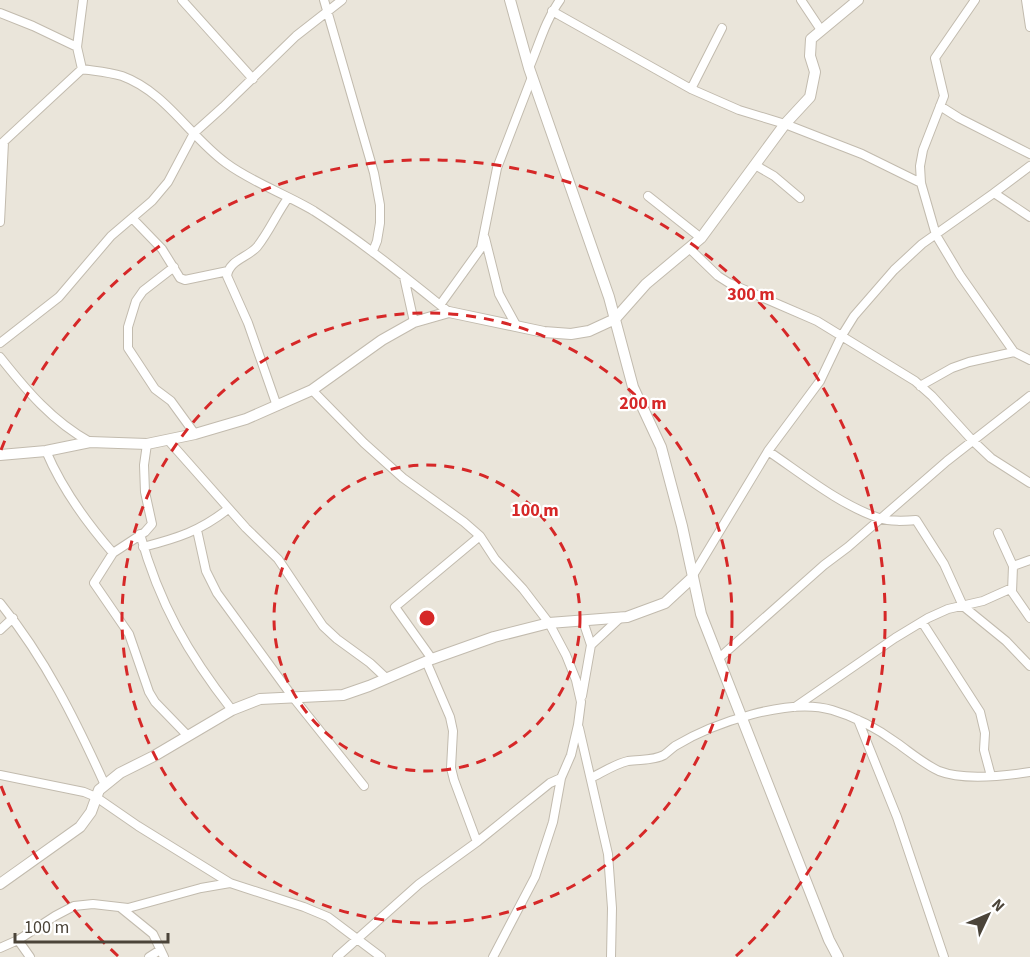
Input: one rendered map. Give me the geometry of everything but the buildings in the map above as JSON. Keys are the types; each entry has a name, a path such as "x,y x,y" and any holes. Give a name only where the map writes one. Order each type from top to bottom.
{"street":[{"path":"82,69 77,47 83,0"},
{"path":"182,0 253,79"},
{"path":"324,0 374,173 380,205 380,222 373,251"},
{"path":"0,343 59,297 111,236 152,201 168,182 194,133 296,36 342,0"},
{"path":"510,0 530,72 577,201 615,319 633,387 661,447 669,471 701,614 829,940 838,957"},
{"path":"0,455 46,451 90,442 147,444 195,434 246,419 312,390 382,340 414,322 445,309 481,248 496,168 552,11 560,0"},
{"path":"801,0 821,30"},
{"path":"82,69 123,76 158,98 227,164 312,210 373,251 445,309 544,332 570,334 589,331 615,319 646,284 701,238 785,124 810,98 815,72 810,46 811,39 858,0"},
{"path":"975,0 935,58 944,96 923,150 920,166 921,183 936,235 960,275 1014,352 1030,360"},
{"path":"1028,0 1030,27"},
{"path":"552,11 691,89 739,110 785,124 862,154 921,183"},
{"path":"0,13 77,47"},
{"path":"691,89 722,28"},
{"path":"0,222 2,144 82,69"},
{"path":"940,106 1030,154"},
{"path":"755,165 774,176 800,198"},
{"path":"0,884 80,827 91,812 99,790 120,773 154,756 232,710 260,699 343,695 429,660 494,638 549,623 621,617 644,612 665,603 692,578 768,451 820,381 854,316 894,270 922,244 1030,166"},
{"path":"994,193 1030,217"},
{"path":"648,195 701,238"},
{"path":"277,406 248,323 227,276 237,260 257,247 288,198"},
{"path":"132,218 162,249 180,278 185,280 228,272"},
{"path":"485,235 499,294 516,325"},
{"path":"689,248 718,276 729,283 817,321 920,386 933,396 991,458 1030,483"},
{"path":"174,267 142,291 136,301 128,327 128,348 155,389 171,401 195,434"},
{"path":"404,277 414,322"},
{"path":"920,386 952,368 1014,352"},
{"path":"0,357 41,406 60,423 90,442"},
{"path":"312,390 363,443 395,471 480,536 495,559 523,589 549,623 566,655 576,680 581,702"},
{"path":"717,659 972,440 1030,396"},
{"path":"168,440 228,509 278,559 323,626 386,678"},
{"path":"147,444 144,465 145,492 152,524 150,528 113,553 94,583 129,634 149,692 155,702 187,735"},
{"path":"46,451 62,485 97,535 113,553"},
{"path":"768,451 832,495 881,519 918,521 944,564 963,606 1006,641 1030,666"},
{"path":"143,547 197,530 228,509"},
{"path":"197,530 206,571 217,593 292,696 364,786"},
{"path":"998,533 1013,566 1012,592 1030,618"},
{"path":"140,534 162,600 182,639 232,710"},
{"path":"477,842 452,774 453,730 450,717 429,660 395,607 480,536"},
{"path":"1013,566 1030,560"},
{"path":"795,707 922,622 948,609 963,606 1012,588"},
{"path":"0,603 43,661 84,738 105,785"},
{"path":"591,645 621,617"},
{"path":"0,630 13,618"},
{"path":"493,957 535,877 553,822 561,778 572,754 591,645 583,621"},
{"path":"922,622 980,712 985,733 984,750 991,776"},
{"path":"591,778 628,761 663,755 689,739 741,716 815,706 832,710 873,727 939,771 955,775 991,776 1030,772"},
{"path":"858,720 897,817 944,957"},
{"path":"579,724 608,854 612,908 611,957"},
{"path":"0,775 84,792 96,797 230,883 328,917 381,957"},
{"path":"337,957 419,884 477,842 549,783 561,778"},
{"path":"0,948 18,940 74,906 93,904 128,908 201,888 230,883"},
{"path":"121,907 153,934 162,953 149,957"},
{"path":"18,940 30,957"}],"shaded area":[{"path":"0,0 1030,0 1030,957 0,957"}]}
